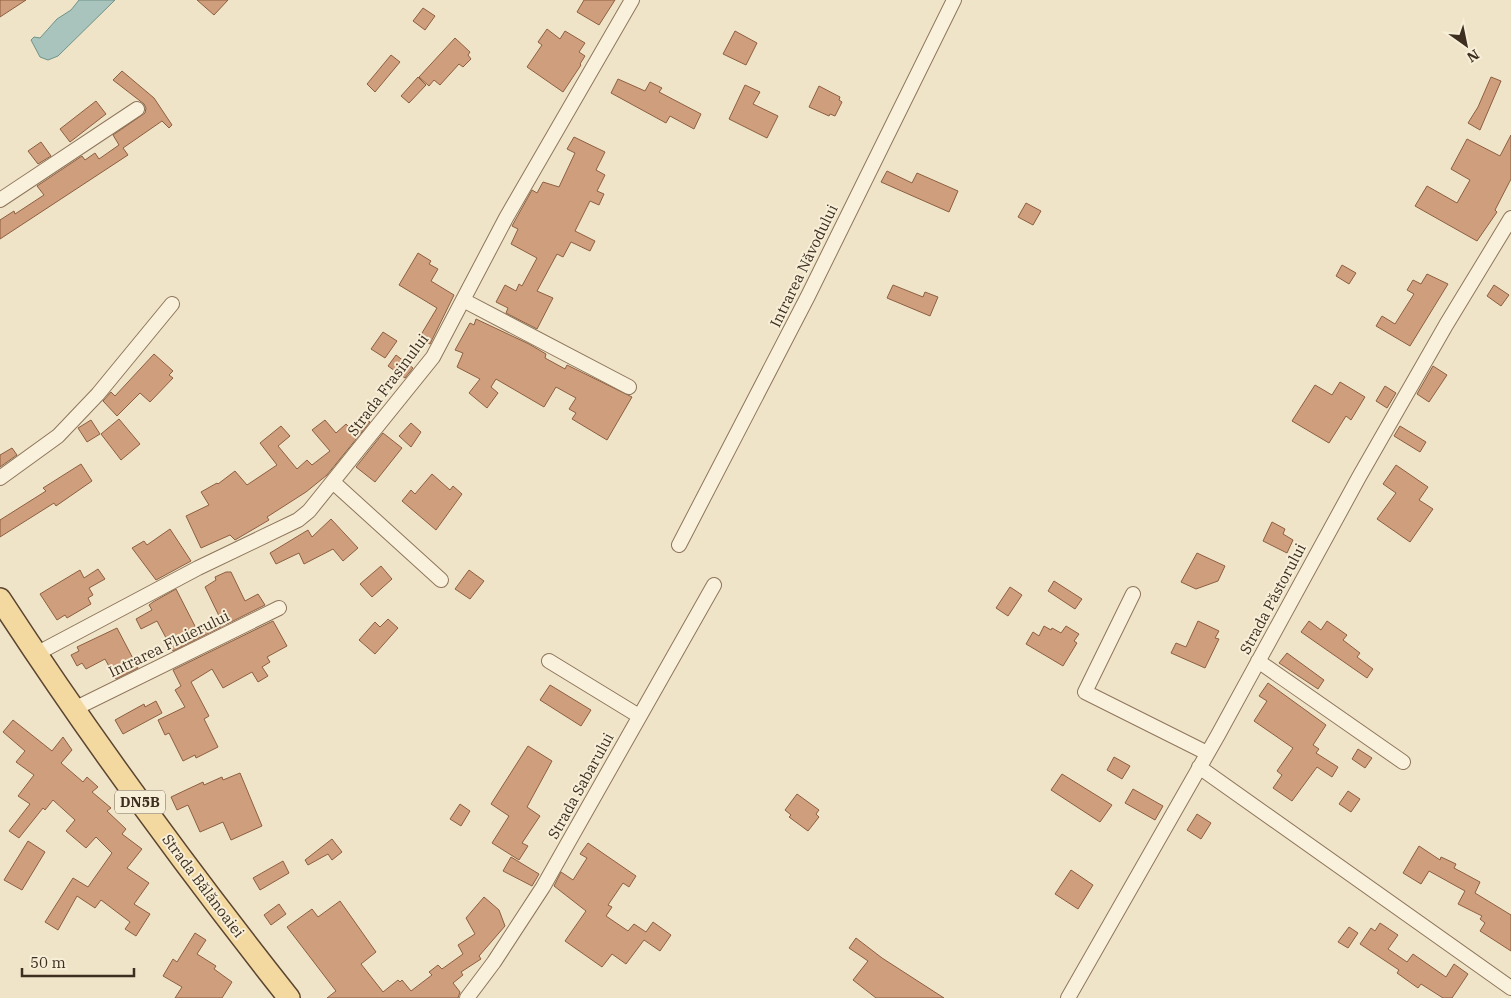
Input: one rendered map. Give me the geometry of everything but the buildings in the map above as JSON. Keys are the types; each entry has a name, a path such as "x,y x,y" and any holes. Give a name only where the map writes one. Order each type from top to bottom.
{"main road":[{"name":"Strada Bălănoaiei","path":"0,599 74,709 184,862 289,998"}],"street":[{"name":"Strada Frasinului","path":"36,654 198,568 298,520 333,482 433,358 506,218 632,0"},
{"name":"Intrarea Năvodului","path":"679,545 804,305 954,0"},
{"path":"0,200 137,109"},
{"name":"Strada Păstorului","path":"1068,998 1207,753 1307,567 1358,477 1446,325 1511,218"},
{"path":"463,300 630,387"},
{"path":"0,478 58,436 98,394 172,304"},
{"path":"333,482 441,580"},
{"name":"Strada Sabarului","path":"467,998 494,962 543,888 714,585"},
{"path":"1133,594 1084,690 1207,753"},
{"name":"Intrarea Fluierului","path":"74,709 279,608"},
{"path":"549,661 639,716"},
{"path":"1258,661 1403,762"},
{"path":"1199,767 1511,988"}],"water":[{"path":"79,0 115,0 58,56 48,60 40,57 31,40 34,37 40,38 57,19 71,10"}]}
